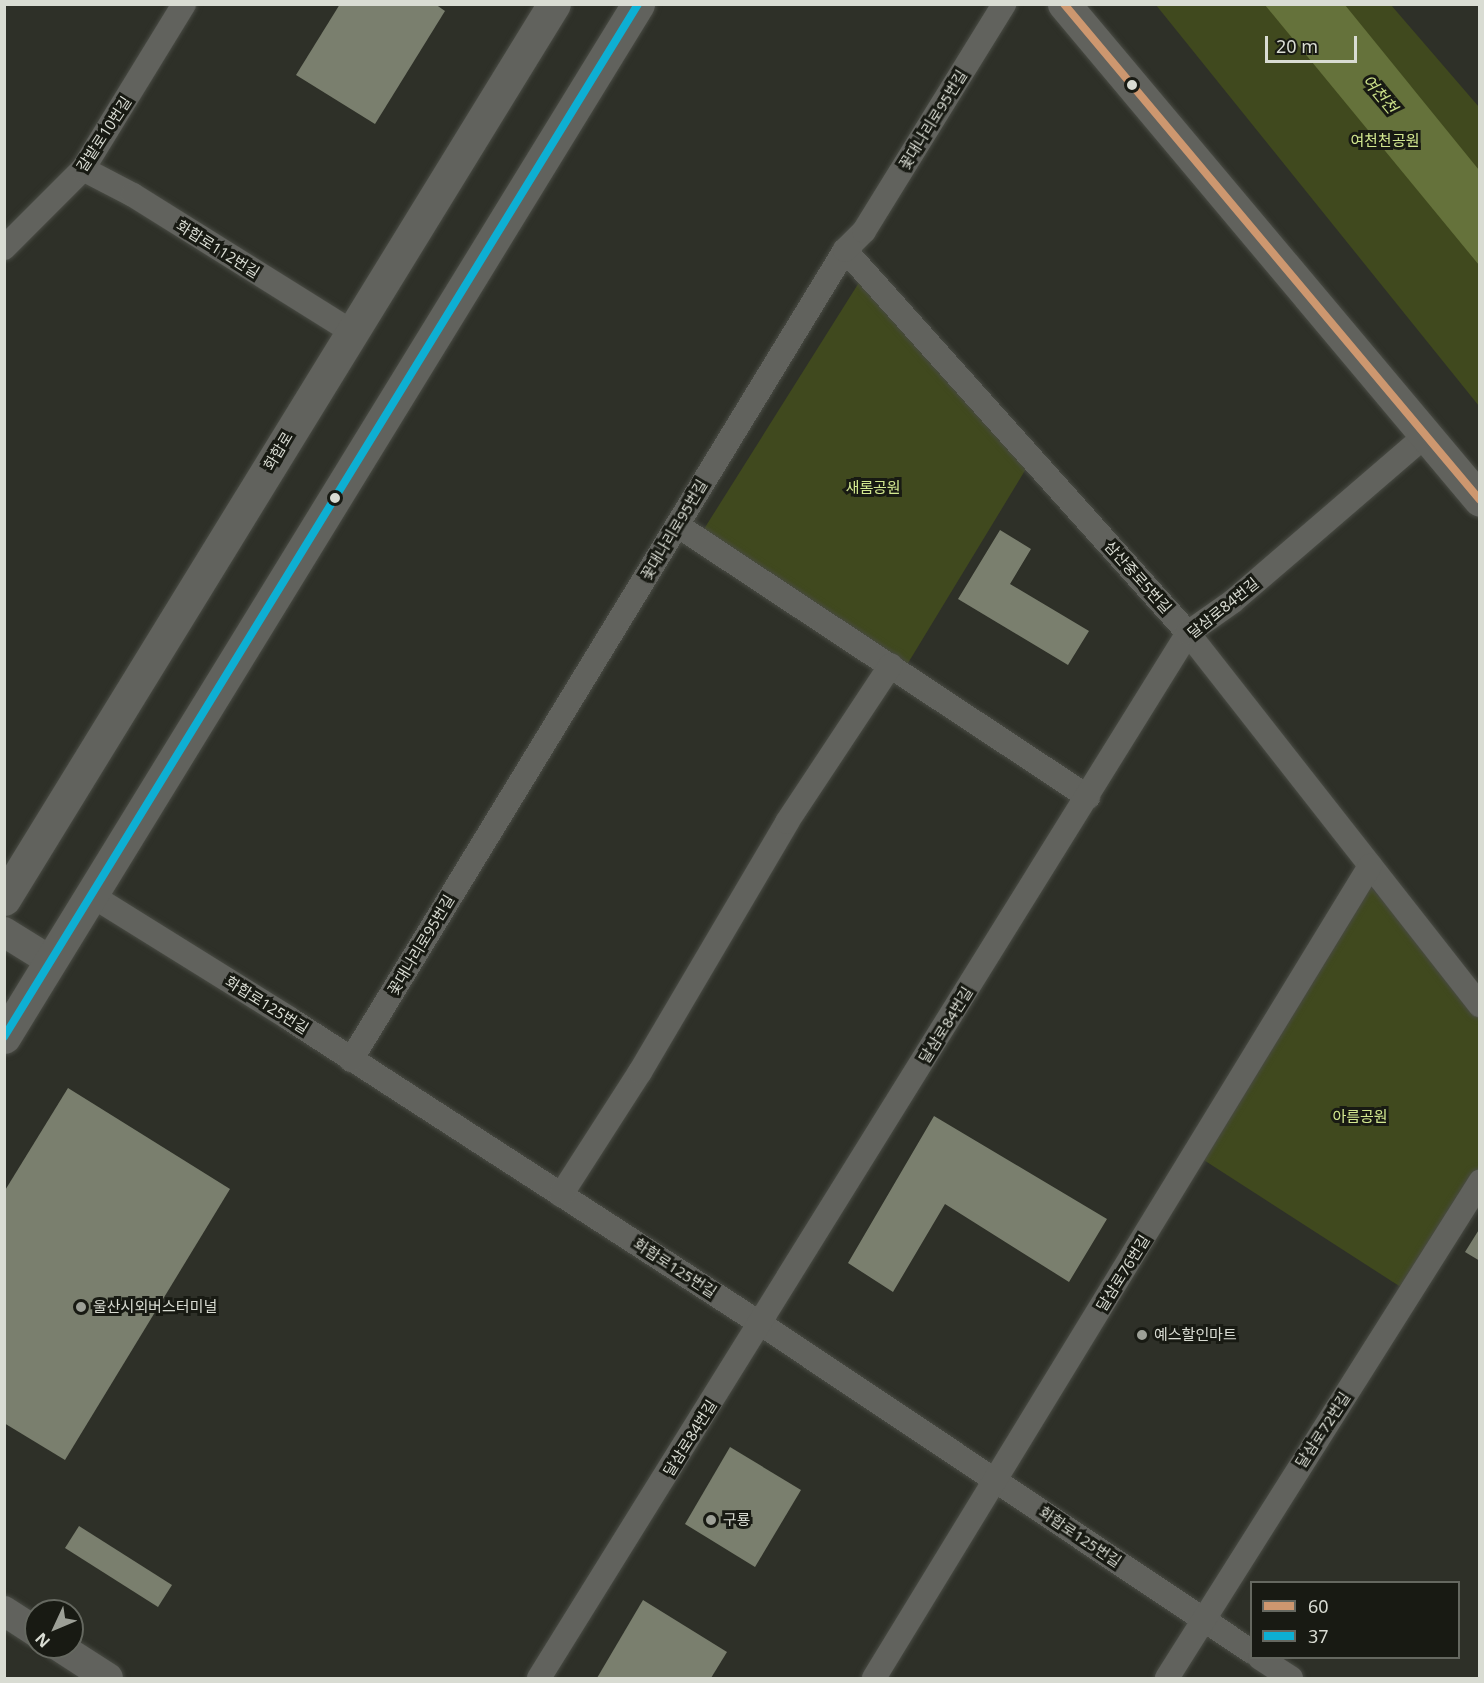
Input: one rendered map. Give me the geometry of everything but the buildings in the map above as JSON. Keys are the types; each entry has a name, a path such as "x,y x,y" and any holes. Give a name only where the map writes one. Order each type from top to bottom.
{"main road":[{"name":"화합로","path":"4,898 554,4"},
{"path":"4,1036 638,4"},
{"path":"1064,4 1479,500"}],"street":[{"name":"갈밭로10번길","path":"4,248 83,170 184,4"},
{"name":"꽃대나리로95번길","path":"351,1060 846,250 864,231 1004,4"},
{"name":"화합로112번길","path":"83,170 133,195 351,332"},
{"name":"삼산중로5번길","path":"846,250 1188,633 1479,1005"},
{"name":"달삼로84번길","path":"539,1678 761,1324 1188,633 1232,602 1425,436"},
{"path":"677,525 1088,797"},
{"path":"561,1195 640,1072 787,822 891,665"},
{"name":"달삼로76번길","path":"874,1678 1370,866"},
{"name":"화합로125번길","path":"92,895 761,1324 1250,1651"},
{"path":"4,932 51,961"},
{"name":"달삼로72번길","path":"1167,1678 1479,1182"},
{"path":"4,1611 24,1624"},
{"path":"79,1659 108,1678"},
{"path":"1262,1659 1291,1678"}],"green space":[{"name":"여천천공원","path":"1156,5 1391,5 1479,107 1479,406"},
{"name":"새롬공원","path":"865,273 1032,459 905,668 699,537"},
{"name":"아름공원","path":"1363,878 1479,1012 1479,1182 1410,1293 1196,1155"}],"water":[{"name":"여천천","path":"1265,5 1345,5 1479,170 1479,265"}],"transit line":[{"name":"37","path":"4,1037 638,4"},
{"name":"60","path":"1064,4 1480,500"}],"place":[{"name":"울산시외버스터미널","path":"81,1307"},
{"name":"예스할인마트","path":"1142,1335"},
{"name":"구룡","path":"711,1520"}]}
